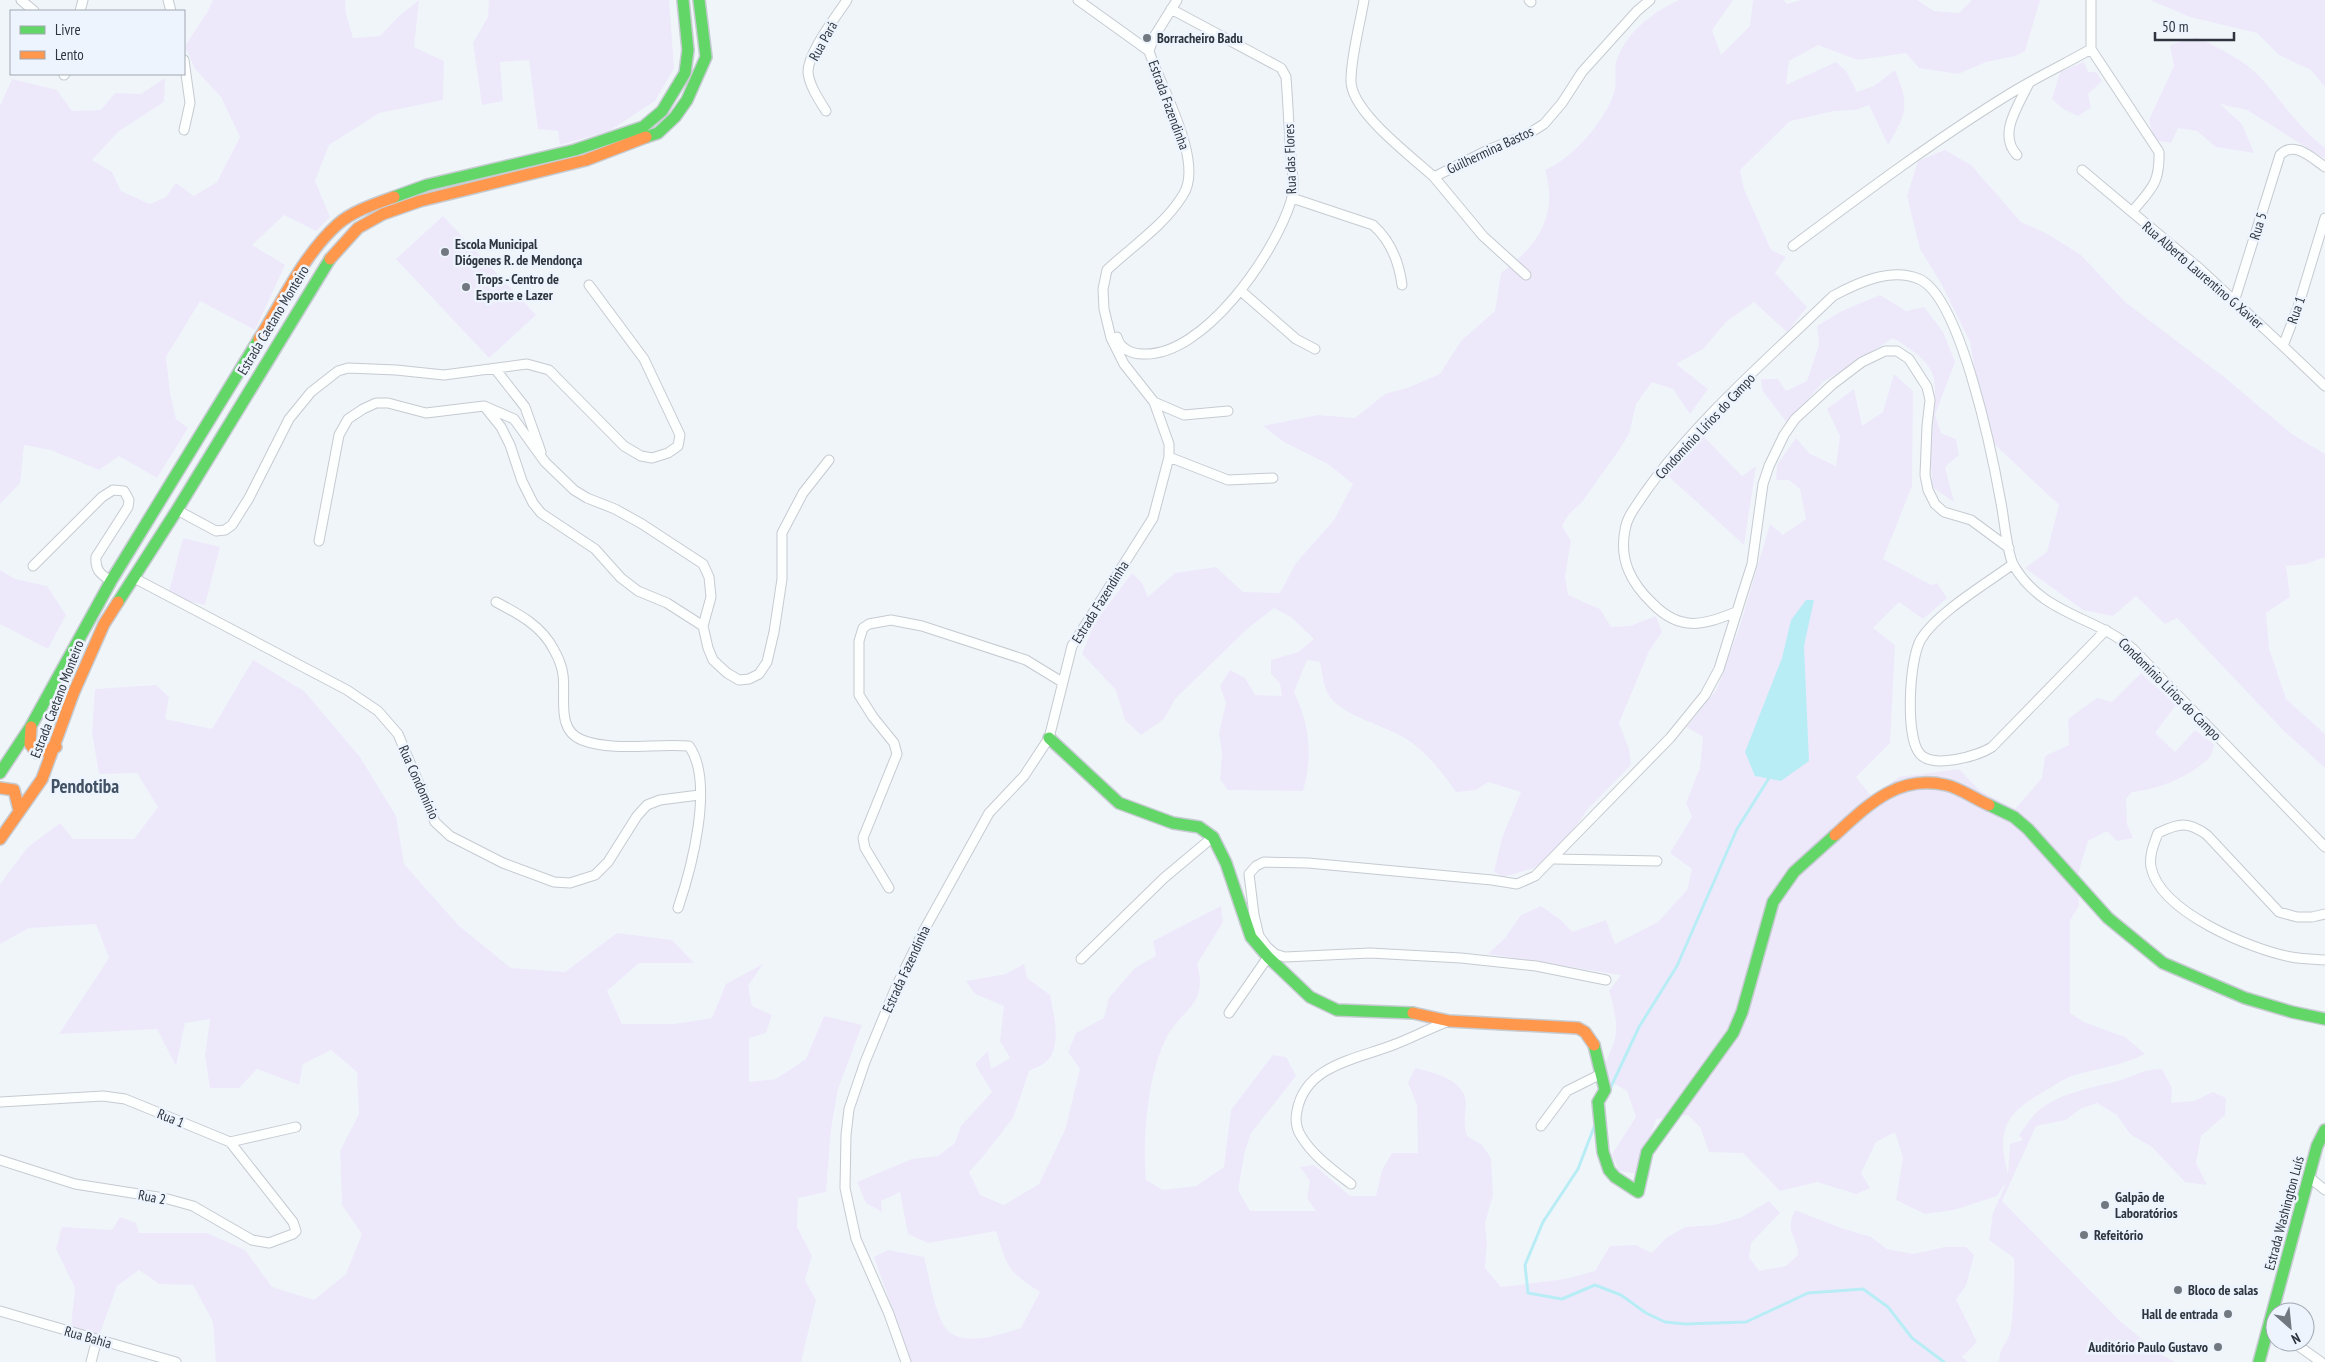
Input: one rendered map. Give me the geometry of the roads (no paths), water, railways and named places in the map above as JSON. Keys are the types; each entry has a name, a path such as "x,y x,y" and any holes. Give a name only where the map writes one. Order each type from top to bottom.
{"main road":[{"name":"Estrada Caetano Monteiro","path":"0,773 31,726 111,581 315,248 339,223 366,208 427,185 575,150 643,127 662,111 685,73 688,50 683,0"},
{"name":"Estrada Caetano Monteiro","path":"0,839 42,779 56,747 73,694 95,641 177,510 322,269 342,243 358,228 383,214 420,201 586,160 658,133 675,118 687,100 706,57 699,0"},
{"path":"31,726 29,742 31,748 37,753 56,747"},
{"path":"1049,738 1119,803 1173,823 1199,827 1213,837 1226,863 1251,937 1268,957 1310,997 1325,1006 1337,1010 1411,1013 1450,1021 1578,1028 1586,1031 1592,1040 1605,1090 1598,1102 1603,1152 1609,1170 1615,1177 1638,1192 1647,1152 1733,1033 1742,1012 1773,902 1794,872 1866,807 1891,788 1921,783 1947,785 2014,817 2028,829 2108,918 2164,965 2224,991 2264,1004 2325,1019"},
{"path":"0,788 14,790 19,810"},
{"name":"Estrada Washington Luís","path":"2278,1302 2317,1146 2325,1130"},
{"name":"Estrada Washington Luís","path":"2259,1362 2265,1346"}],"street":[{"path":"21,0 33,10"},
{"name":"Rua Pará","path":"826,111 817,97 808,73 811,57 847,0"},
{"path":"1078,0 1149,51"},
{"name":"Estrada Fazendinha","path":"906,1362 889,1314 856,1239 845,1188 846,1135 849,1109 865,1062 896,986 989,813 1024,776 1049,738 1072,646 1153,518 1169,456 1169,444 1154,402 1124,364 1111,338 1104,309 1103,289 1107,270 1148,235 1172,209 1184,194 1189,179 1188,159 1183,139 1149,51 1177,0"},
{"name":"Guilhermina Bastos","path":"1364,0 1350,80 1354,97 1364,112 1434,177 1490,149 1528,134 1544,124 1582,72 1637,11 1650,0"},
{"path":"1794,246 1879,182 2029,83 2091,49 2091,0"},
{"name":"Rua das Flores","path":"1103,289 1118,340 1133,354 1152,355 1173,347 1207,327 1241,291 1284,220 1292,198 1286,76 1281,68 1172,9"},
{"name":"Rua Alberto Laurentino G Xavier","path":"2091,49 2159,152 2159,169 2156,182 2132,212 2199,268 2282,346"},
{"path":"184,130 190,103 185,67"},
{"path":"2017,155 2011,149 2008,130 2029,83"},
{"name":"Rua 5","path":"2234,302 2280,155 2284,151 2295,149 2325,167"},
{"path":"2082,170 2132,212"},
{"path":"1434,177 1483,236 1526,275"},
{"path":"1292,198 1372,225 1383,235 1392,250 1400,269 1402,285"},
{"name":"Rua 1","path":"2282,346 2298,307 2325,218"},
{"name":"Condomínio Lírios do Campo","path":"1736,612 1707,624 1693,625 1669,616 1653,604 1630,578 1623,555 1625,529 1630,515 1661,469 1728,398 1833,296 1852,286 1883,276 1920,279 1930,287 1950,315 1967,360 1998,490 2012,564 2030,587 2052,604 2083,621 2121,638 2325,847"},
{"path":"177,510 216,531 225,530 232,525 249,498 289,419 311,392 338,371 348,368 444,375 496,370 527,364 549,370 624,446 641,456 652,458 668,453 678,446 680,434 644,358 589,285"},
{"path":"1241,291 1296,339 1315,349"},
{"path":"2282,346 2325,386"},
{"path":"1606,980 1536,966 1460,958 1370,953 1285,956 1275,954 1259,936 1249,884 1250,874 1256,866 1264,862 1308,863 1517,884 1535,876 1554,859 1670,738 1705,694 1719,669 1730,639 1736,612 1752,564 1763,484 1784,435 1795,419 1833,384 1862,362 1885,352 1898,351 1908,359 1927,387 1930,400 1926,426 1926,475 1928,490 1935,504 1944,512 1979,525 2009,548"},
{"path":"496,370 525,407 545,462"},
{"path":"1154,402 1184,415 1228,411"},
{"path":"319,541 339,435 348,420 363,409 376,403 388,403 426,413 484,406 514,419 545,462 587,498 615,509 642,524 703,564 709,578 711,597 703,626 713,660 727,673 739,680 749,679 759,674 767,662 774,632 782,579 782,533 803,493 829,460"},
{"path":"484,406 501,427 510,444 522,482 533,503 541,513 595,549 621,578 638,591 667,604 703,626"},
{"path":"1169,456 1228,480 1273,478"},
{"path":"33,566 102,497 113,490 124,491 130,500 128,507 96,557 96,566 99,574 111,581"},
{"path":"2012,564 1933,623 1921,640 1913,657 1909,683 1914,744 1925,758 1935,762 1983,753 1992,747 2106,630"},
{"name":"Rua Condomínio","path":"134,578 346,690 378,712 398,734 435,822 450,836 503,863 554,882 570,883 595,875 608,862 637,816 648,804 660,800 699,795"},
{"path":"496,602 542,631 554,650 563,674 563,710 566,725 574,735 582,740 605,745 689,746 698,765 698,827 694,853 678,908"},
{"path":"890,888 865,848 863,838 897,754 894,743 873,717 859,695 859,641 863,628 869,624 891,620 922,626 1026,660 1062,682"},
{"path":"2325,914 2312,917 2297,917 2279,912 2207,835 2194,826 2175,825 2158,834 2151,851 2151,867 2158,883 2172,900 2227,936 2290,957 2325,960"},
{"path":"1081,959 1164,878 1213,837"},
{"path":"1554,859 1657,861"},
{"path":"1229,1013 1268,957"},
{"path":"1351,1184 1314,1154 1300,1135 1295,1122 1299,1100 1306,1088 1328,1070 1346,1060 1392,1046 1450,1021"},
{"path":"1541,1126 1567,1091 1601,1074"},
{"name":"Rua 1","path":"0,1102 103,1096 125,1099 230,1142 293,1222 296,1231"},
{"path":"230,1142 296,1127"},
{"name":"Rua 2","path":"0,1160 75,1184 151,1196 193,1206 252,1240 269,1243 296,1231"},
{"path":"2309,1177 2325,1190"},
{"name":"Rua Bahia","path":"0,1311 176,1362"},
{"path":"90,1362 97,1339"},
{"path":"2307,1352 2321,1362"}],"water":[{"path":"1806,600 1814,600 1804,646 1809,761 1781,781 1755,776 1745,752 1782,658 1791,620"}],"waterway":[{"path":"1609,1091 1639,1027 1677,966 1737,829 1769,778"},
{"path":"1596,1122 1578,1169 1543,1222 1525,1265 1528,1293 1562,1299 1595,1285 1621,1295 1646,1313 1665,1322 1685,1324 1746,1322 1808,1293 1863,1289 1888,1307 1912,1338 1944,1362"}],"place":[{"name":"Borracheiro Badu","path":"1147,38"},
{"name":"Escola Municipal Diógenes R. de Mendonça","path":"445,252"},
{"name":"Trops - Centro de Esporte e Lazer","path":"466,287"},
{"name":"Galpão de Laboratórios","path":"2105,1205"},
{"name":"Refeitório","path":"2084,1235"},
{"name":"Bloco de salas","path":"2178,1290"},
{"name":"Hall de entrada","path":"2228,1314"},
{"name":"Auditório Paulo Gustavo","path":"2218,1347"}],"district":[{"name":"Pendotiba","path":"85,786"}]}
